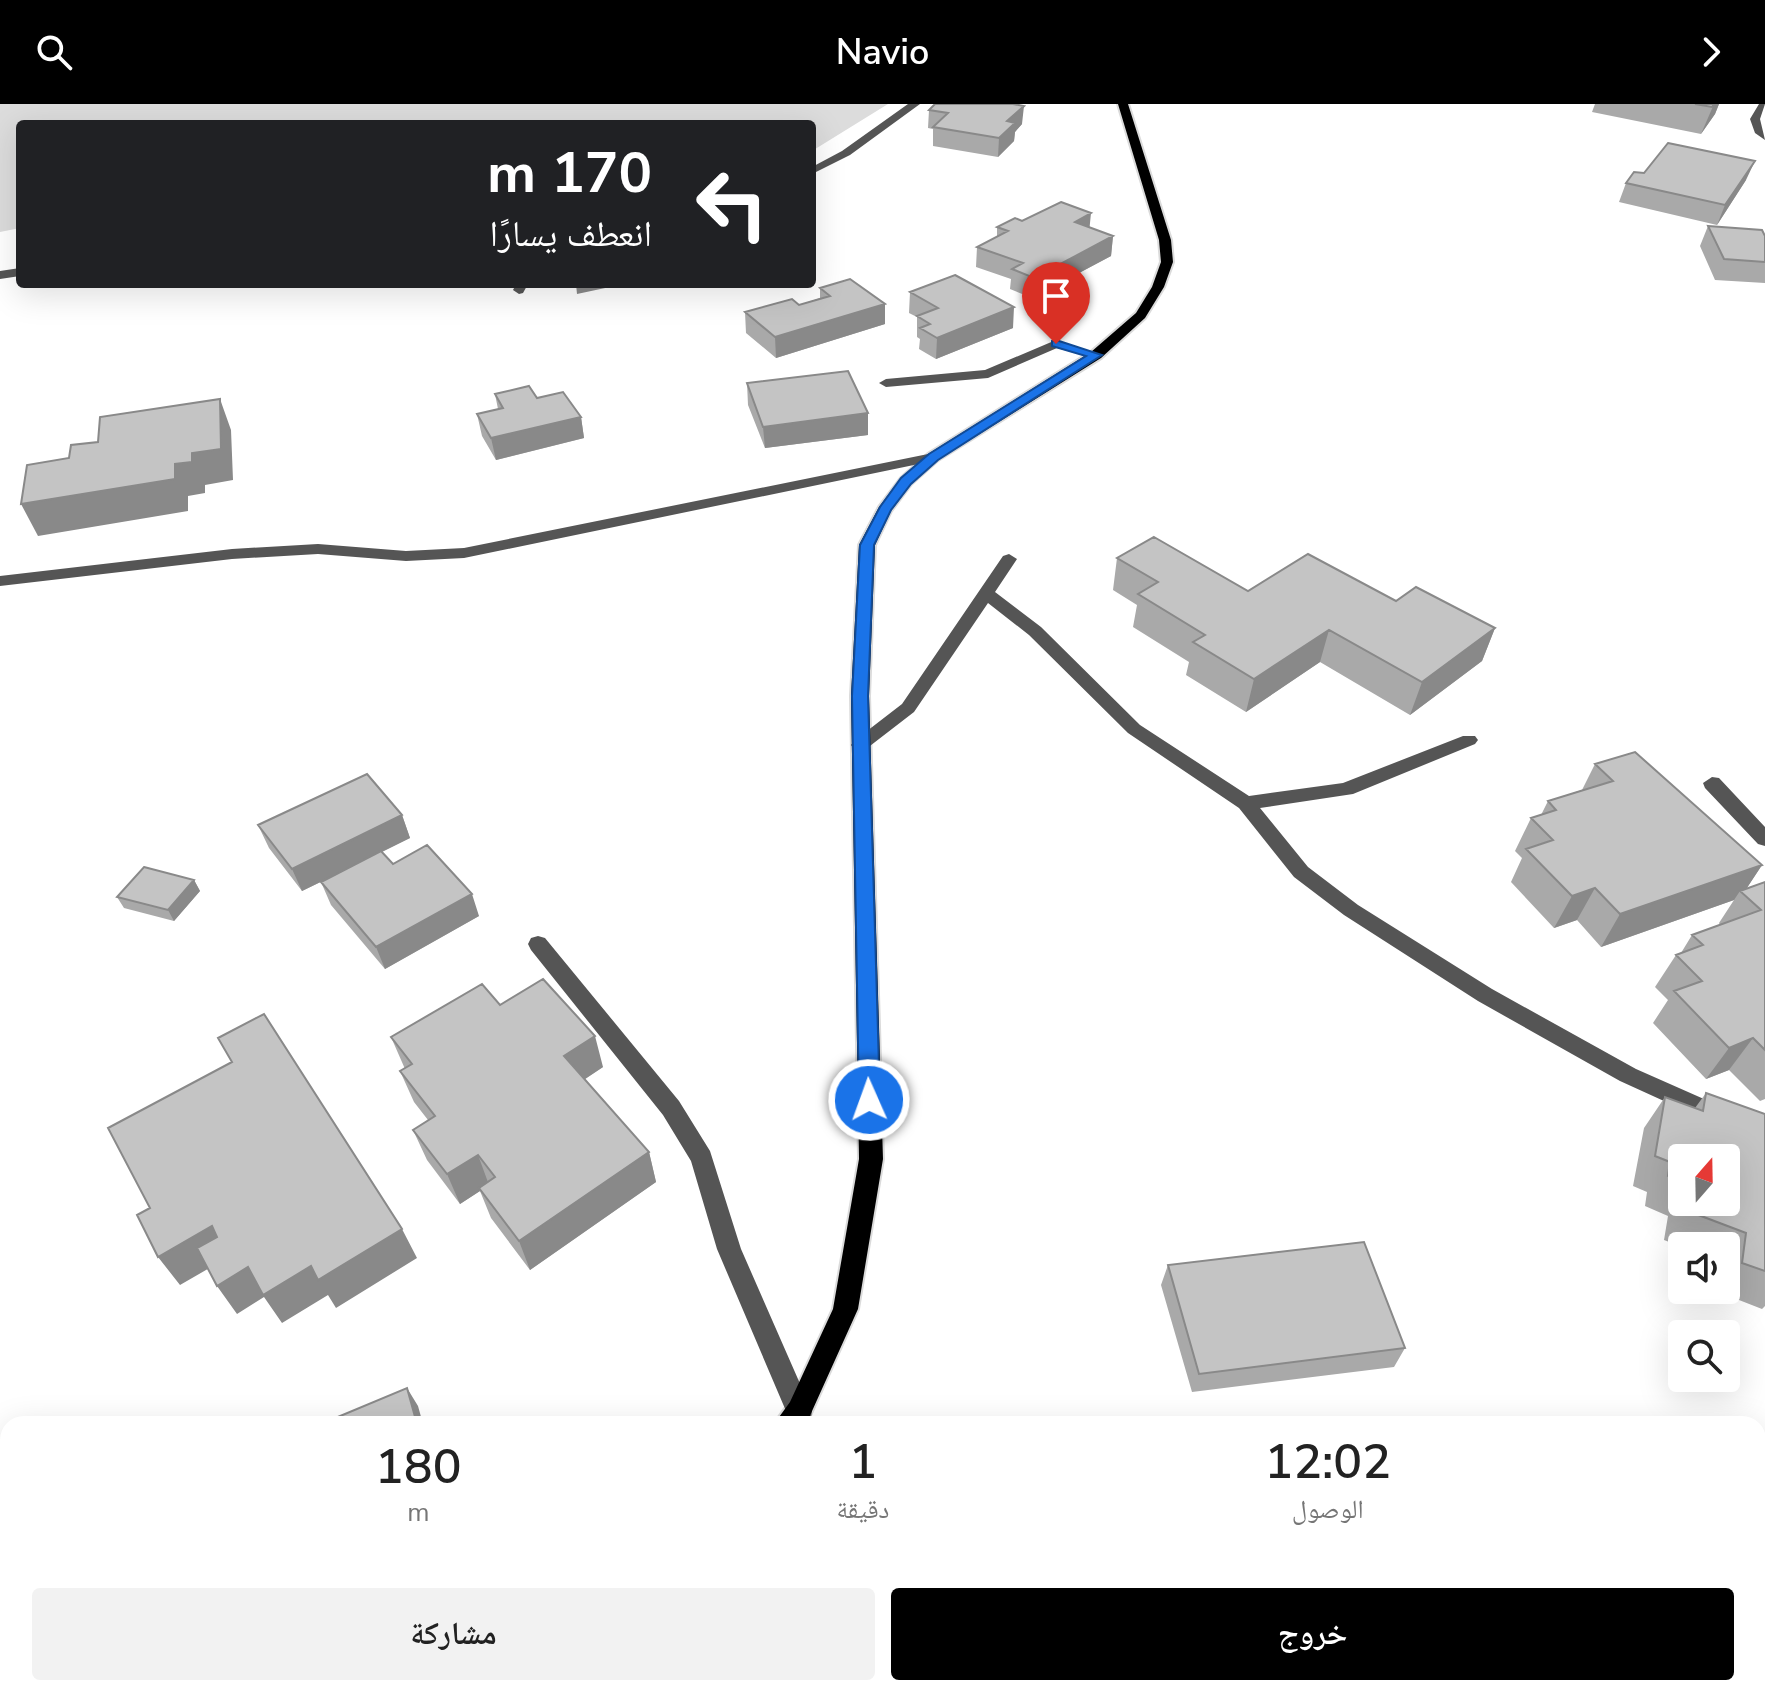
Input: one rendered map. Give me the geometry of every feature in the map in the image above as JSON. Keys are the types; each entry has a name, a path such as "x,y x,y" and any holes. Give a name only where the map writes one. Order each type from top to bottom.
{"main road":[{"path":"796,1416 845,1309 871,1159 860,745 867,545 884,510 906,481 933,457 1096,355 1141,315 1158,287 1167,262 1158,211 1123,104"}],"street":[{"path":"816,169 861,143 915,104"},
{"path":"1764,104 1755,119 1765,137"},
{"path":"886,383 988,374 1056,344 1096,355"},
{"path":"0,581 149,563 303,550 406,556 464,553 933,457"},
{"path":"860,745 908,708 988,595 1009,559"},
{"path":"988,595 1035,631 1134,729 1246,803 1301,872 1378,927 1485,995 1628,1075 1765,1137"},
{"path":"1246,803 1346,789 1469,740"},
{"path":"1712,783 1765,839"},
{"path":"538,944 671,1108 702,1158 729,1249 792,1416"}],"shaded area":[{"path":"0,104 888,104 816,149 816,120 16,120 16,229 0,232"}],"building":[{"path":"935,104 1024,106 1007,121 1015,123 999,138 933,127 948,113 929,110"},
{"path":"1668,143 1755,161 1725,205 1626,183 1634,172 1644,173"},
{"path":"1061,202 1091,213 1075,222 1113,236 1034,278 1012,269 1023,263 977,247 1008,231 997,227 1015,218 1022,221"},
{"path":"1708,226 1762,230 1765,236 1765,262 1724,259"},
{"path":"955,275 1014,307 937,338 920,328 930,324 917,316 938,308 910,292"},
{"path":"850,279 885,304 775,337 745,312 792,299 799,305 830,296 820,288"},
{"path":"848,371 868,413 763,427 747,383"},
{"path":"529,386 537,398 563,392 581,417 491,438 477,414 503,408 495,394"},
{"path":"220,399 221,449 192,453 192,462 175,464 175,479 21,504 27,465 69,458 71,445 98,442 100,417"},
{"path":"1154,537 1248,591 1308,554 1396,601 1416,587 1495,628 1422,682 1329,630 1254,679 1193,642 1205,635 1138,594 1158,582 1117,558"},
{"path":"1635,752 1762,865 1620,914 1595,888 1572,896 1526,849 1553,840 1531,818 1556,810 1548,801 1613,781 1595,764"},
{"path":"367,774 402,815 292,869 258,825"},
{"path":"427,845 472,894 376,947 321,882 381,851 393,864"},
{"path":"144,867 194,880 168,910 117,897"},
{"path":"1765,882 1765,1050 1753,1038 1729,1048 1674,991 1702,981 1676,955 1703,945 1692,935 1761,910 1740,891"},
{"path":"543,979 595,1036 564,1056 649,1152 519,1241 479,1188 495,1177 478,1155 447,1174 413,1130 435,1116 400,1071 412,1064 391,1037 482,984 500,1005"},
{"path":"264,1014 402,1229 318,1280 311,1266 263,1295 248,1267 217,1286 197,1248 217,1237 212,1226 158,1257 137,1215 150,1208 108,1128 232,1062 218,1038"},
{"path":"1706,1093 1765,1114 1765,1271 1742,1263 1746,1233 1701,1216 1740,1216 1740,1144 1668,1144 1668,1161 1655,1156 1665,1097 1703,1111"},
{"path":"1364,1242 1405,1348 1199,1374 1168,1265"},
{"path":"407,1388 415,1416 340,1416"}],"route":[{"path":"869,1100 860,696 867,545 884,510 906,481 933,457 1096,355 1056,344"}]}
